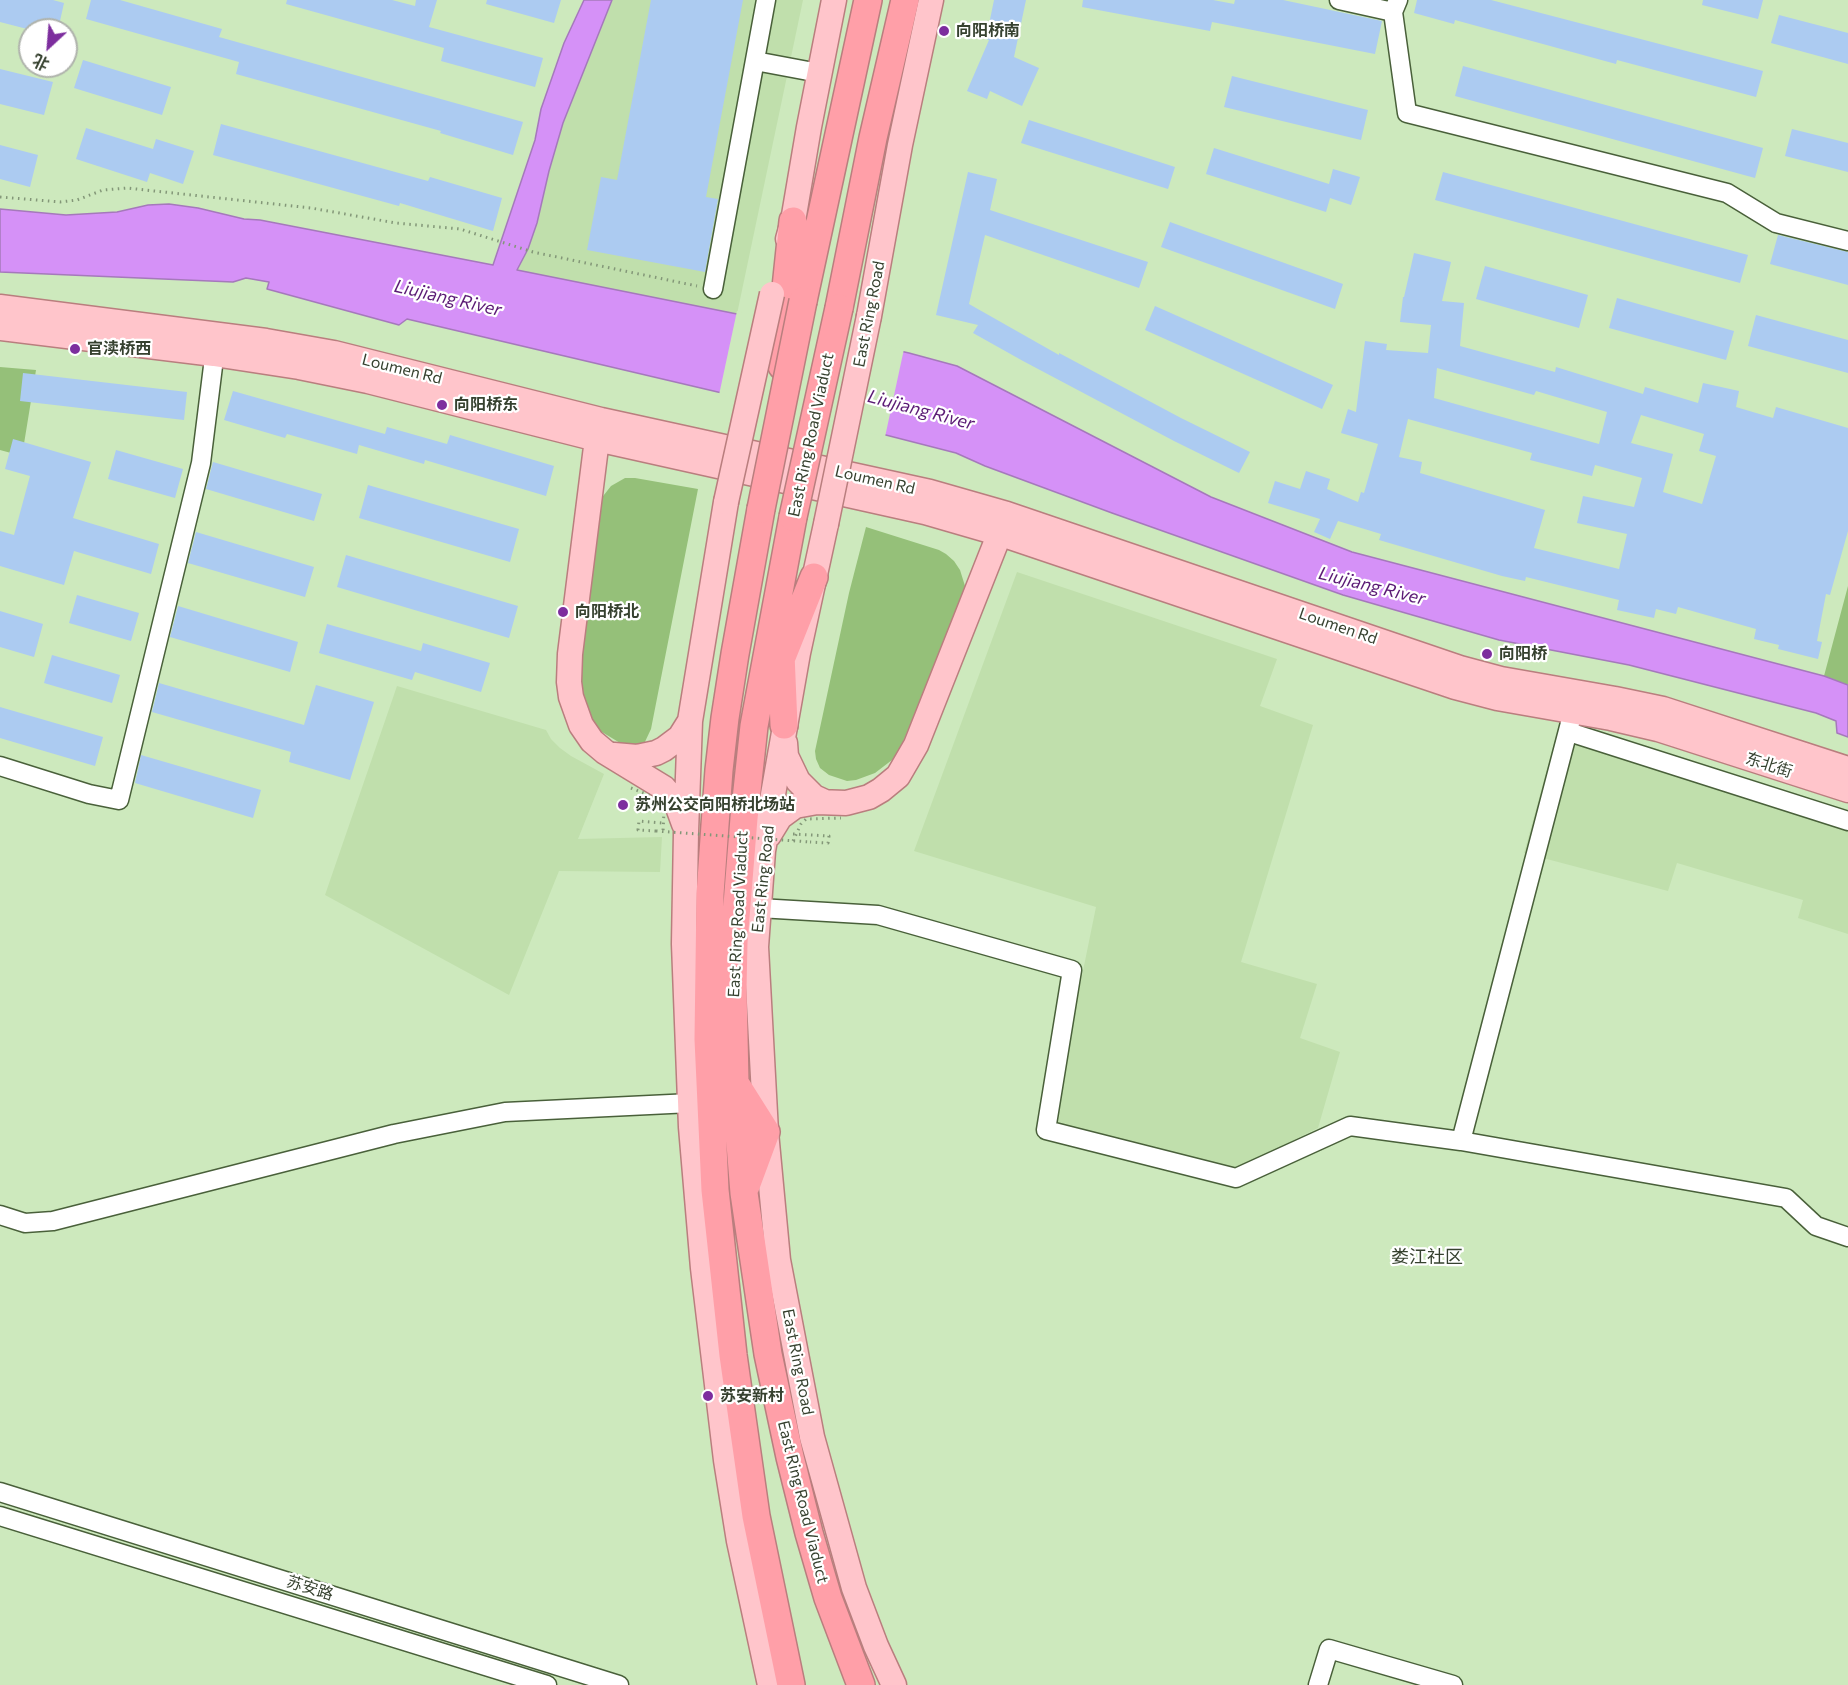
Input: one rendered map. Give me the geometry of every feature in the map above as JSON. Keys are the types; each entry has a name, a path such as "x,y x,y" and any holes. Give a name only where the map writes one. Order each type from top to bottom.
{"highway":[{"name":"East Ring Road Viaduct","path":"791,1685 756,1516 715,1190 709,1082 710,894 725,718 761,509 780,421 787,297 868,0"},
{"name":"East Ring Road Viaduct","path":"861,1685 828,1598 789,1457 768,1354 744,1193 735,1082 733,989 744,818 754,726 793,517 873,138 905,2"},
{"path":"787,297 793,221"},
{"path":"754,726 814,577"},
{"path":"779,596 784,725"},
{"path":"735,1082 766,1132 744,1193"}],"main road":[{"path":"793,221 834,0"},
{"name":"East Ring Road","path":"894,1685 854,1588 812,1437 778,1260 766,1132 756,947 763,851 784,725 869,316 900,145 931,0"},
{"path":"770,1685 740,1541 726,1460 703,1268 690,1103 684,944 674,832 726,502 787,297"},
{"name":"Loumen Rd","path":"0,308 216,344"},
{"name":"Loumen Rd","path":"0,328 216,344 266,341 334,353 599,430 885,481 939,494 1004,524 1501,679 1574,712 1648,706 1693,729"},
{"path":"599,430 570,654 569,682 574,707 581,725 596,744 653,781 671,796 679,808 674,832"},
{"path":"833,810 834,804 869,796 886,787 904,767 916,745 1004,524"},
{"path":"609,754 637,758 656,753 680,737 690,721"},
{"path":"784,725 786,756 795,777 806,790 833,810"},
{"name":"东北街","path":"1693,729 1848,769"},
{"name":"东北街","path":"1693,729 1848,790"},
{"path":"763,851 773,828 786,812 800,805 833,810"}],"street":[{"path":"713,289 766,0"},
{"path":"1339,0 1395,6 1407,113 1726,193 1776,223 1848,241"},
{"path":"755,61 819,73"},
{"path":"0,766 89,794 119,800 201,463 216,344"},
{"path":"1461,1141 1574,712 1848,820"},
{"path":"759,908 878,915 1072,970 1046,1130 1236,1178 1350,1126 1461,1141 1786,1198 1816,1226 1848,1237"},
{"path":"0,1215 25,1222 52,1221 394,1134 505,1112 690,1103"},
{"name":"苏安路","path":"0,1492 616,1684"},
{"name":"苏安路","path":"0,1516 547,1685"},
{"path":"1318,1685 1329,1649 1453,1685"}],"path":[{"path":"0,197 60,202 77,200 104,190 127,188 311,208 396,223 460,229 533,252 713,289"},
{"path":"631,788 656,798 674,832"},
{"path":"793,841 806,819 833,810"},
{"path":"658,823 639,821 638,830 828,843 829,836 801,835"}],"shaded area":[{"path":"612,0 803,0 737,314 517,270 528,249 537,223 563,123"},
{"path":"0,367 36,370 22,456 0,450"},
{"path":"625,478 698,489 651,729 643,746 630,749 597,729 589,721 576,685 600,500 611,486"},
{"path":"866,527 946,554 960,570 965,586 964,596 900,749 892,760 875,773 847,781 829,775 820,768 815,751 849,593"},
{"path":"1017,572 1277,659 1260,706 1313,725 1241,962 1317,984 1300,1038 1340,1052 1318,1128 1232,1171 1052,1123 1096,907 914,851"},
{"path":"1848,586 1848,685 1824,676"},
{"path":"397,686 546,730 560,748 604,774 578,839 662,837 660,872 559,871 509,995 325,895"},
{"path":"1556,736 1848,828 1848,934 1798,918 1803,900 1677,863 1668,891 1524,853"}],"water":[{"name":"Liujiang River","path":"584,0 612,0 563,123 537,223 528,249 517,270 737,314 957,366 1211,497 1352,552 1824,676 1848,685 1848,737 1837,733 1836,721 1816,713 1629,665 1499,640 1343,595 1112,513 956,453 722,393 407,319 399,325 267,289 269,282 246,278 233,282 0,272 0,209 66,215 117,212 148,205 169,204 493,265 535,140 541,109 564,43"}],"pier":[{"path":"737,311 904,349 885,437 719,395"}],"building":[{"path":"0,0 53,0 64,3 61,18 18,18 18,27 0,22"},
{"path":"91,0 120,0 222,29 219,37 523,122 513,155 440,133 441,131 236,74 239,62 86,19"},
{"path":"287,0 392,0 415,6 416,0 437,0 429,27 543,58 535,87 441,61 444,48 286,4"},
{"path":"487,0 561,0 554,23 486,4"},
{"path":"651,0 743,0 706,197 718,199 705,272 587,250 601,177 617,180"},
{"path":"994,0 1026,0 1014,57 1039,68 1022,106 990,91 987,99 967,91 989,40 986,39"},
{"path":"1083,0 1213,0 1234,4 1235,0 1283,0 1382,21 1375,54 1212,22 1210,31 1082,7"},
{"path":"1417,0 1491,0 1763,71 1756,97 1617,60 1616,64 1455,20 1454,24 1414,13"},
{"path":"1703,0 1763,0 1758,19 1702,5"},
{"path":"1779,15 1848,33 1848,64 1771,43"},
{"path":"83,60 171,87 162,115 74,88"},
{"path":"1463,66 1763,148 1755,178 1455,96"},
{"path":"0,69 18,73 18,78 37,78 53,82 44,115 0,104"},
{"path":"1232,76 1368,110 1361,140 1224,107"},
{"path":"1029,120 1175,167 1168,189 1021,143"},
{"path":"221,124 428,181 430,177 502,198 493,231 400,203 399,206 213,155"},
{"path":"86,128 153,149 156,139 194,151 183,184 150,173 147,182 76,159"},
{"path":"1792,129 1848,143 1848,172 1785,156"},
{"path":"0,145 38,155 30,187 0,179"},
{"path":"1214,148 1329,184 1333,169 1360,177 1351,205 1330,198 1326,212 1206,174"},
{"path":"968,172 997,179 990,210 1148,262 1139,288 985,235 969,304 1059,355 1059,353 1250,452 1239,473 1174,441 973,333 978,325 936,315"},
{"path":"1443,172 1748,255 1740,283 1435,200"},
{"path":"1170,222 1343,284 1335,309 1161,247"},
{"path":"1778,235 1848,252 1848,285 1770,264"},
{"path":"1414,253 1451,262 1442,301 1464,303 1460,346 1555,372 1556,367 1643,394 1645,387 1698,403 1703,383 1739,391 1736,407 1773,418 1776,407 1848,428 1848,531 1830,595 1826,594 1817,641 1822,642 1818,659 1778,649 1779,645 1754,639 1756,629 1678,607 1676,614 1656,609 1654,618 1617,610 1619,600 1526,577 1525,581 1502,576 1379,540 1381,534 1338,521 1330,539 1314,532 1320,519 1268,503 1275,481 1300,489 1306,471 1330,479 1327,489 1358,502 1361,492 1364,493 1378,444 1341,433 1348,409 1356,412 1365,341 1387,344 1386,350 1428,353 1431,325 1400,322","holes":["1437,368 1534,395 1536,391 1607,412 1599,444 1434,398","1641,415 1704,434 1699,451 1716,456 1702,504 1663,492 1673,454 1631,443","1408,419 1532,453 1530,460 1592,476 1595,465 1642,478 1634,507 1583,496 1577,523 1627,534 1619,569 1534,548 1545,510 1420,473 1422,462 1399,457"]},
{"path":"1485,266 1588,295 1579,328 1476,299"},
{"path":"1617,298 1734,331 1726,360 1609,328"},
{"path":"1155,306 1333,385 1322,409 1145,330"},
{"path":"1756,315 1848,340 1848,373 1748,346"},
{"path":"23,373 187,392 184,420 20,401"},
{"path":"233,391 385,434 387,427 447,444 450,435 554,466 546,496 425,460 424,464 359,445 357,454 287,434 285,438 224,420"},
{"path":"13,439 91,462 73,518 159,544 151,574 74,551 64,585 0,566 0,531 14,535 30,476 5,469"},
{"path":"116,450 183,469 175,498 108,479"},
{"path":"213,462 322,494 314,521 206,489"},
{"path":"368,485 519,529 510,562 359,518"},
{"path":"196,532 314,567 305,597 188,563"},
{"path":"346,555 518,606 509,638 337,587"},
{"path":"77,595 139,613 131,641 69,623"},
{"path":"178,606 298,642 290,672 170,637"},
{"path":"0,611 43,624 34,657 0,647"},
{"path":"327,624 421,651 423,643 490,663 481,692 415,672 412,680 319,653"},
{"path":"52,655 120,675 112,703 44,683"},
{"path":"159,683 304,725 316,685 374,702 350,780 289,762 291,752 152,712"},
{"path":"0,707 103,737 95,766 0,738"},
{"path":"141,755 261,790 253,818 135,783"}],"place":[{"name":"向阳桥南","path":"944,31"},
{"name":"官渎桥西","path":"75,349"},
{"name":"向阳桥东","path":"442,405"},
{"name":"向阳桥北","path":"563,612"},
{"name":"向阳桥","path":"1487,654"},
{"name":"苏州公交向阳桥北场站","path":"623,805"},
{"name":"苏安新村","path":"708,1396"}],"district":[{"name":"娄江社区","path":"1427,1257"}]}
